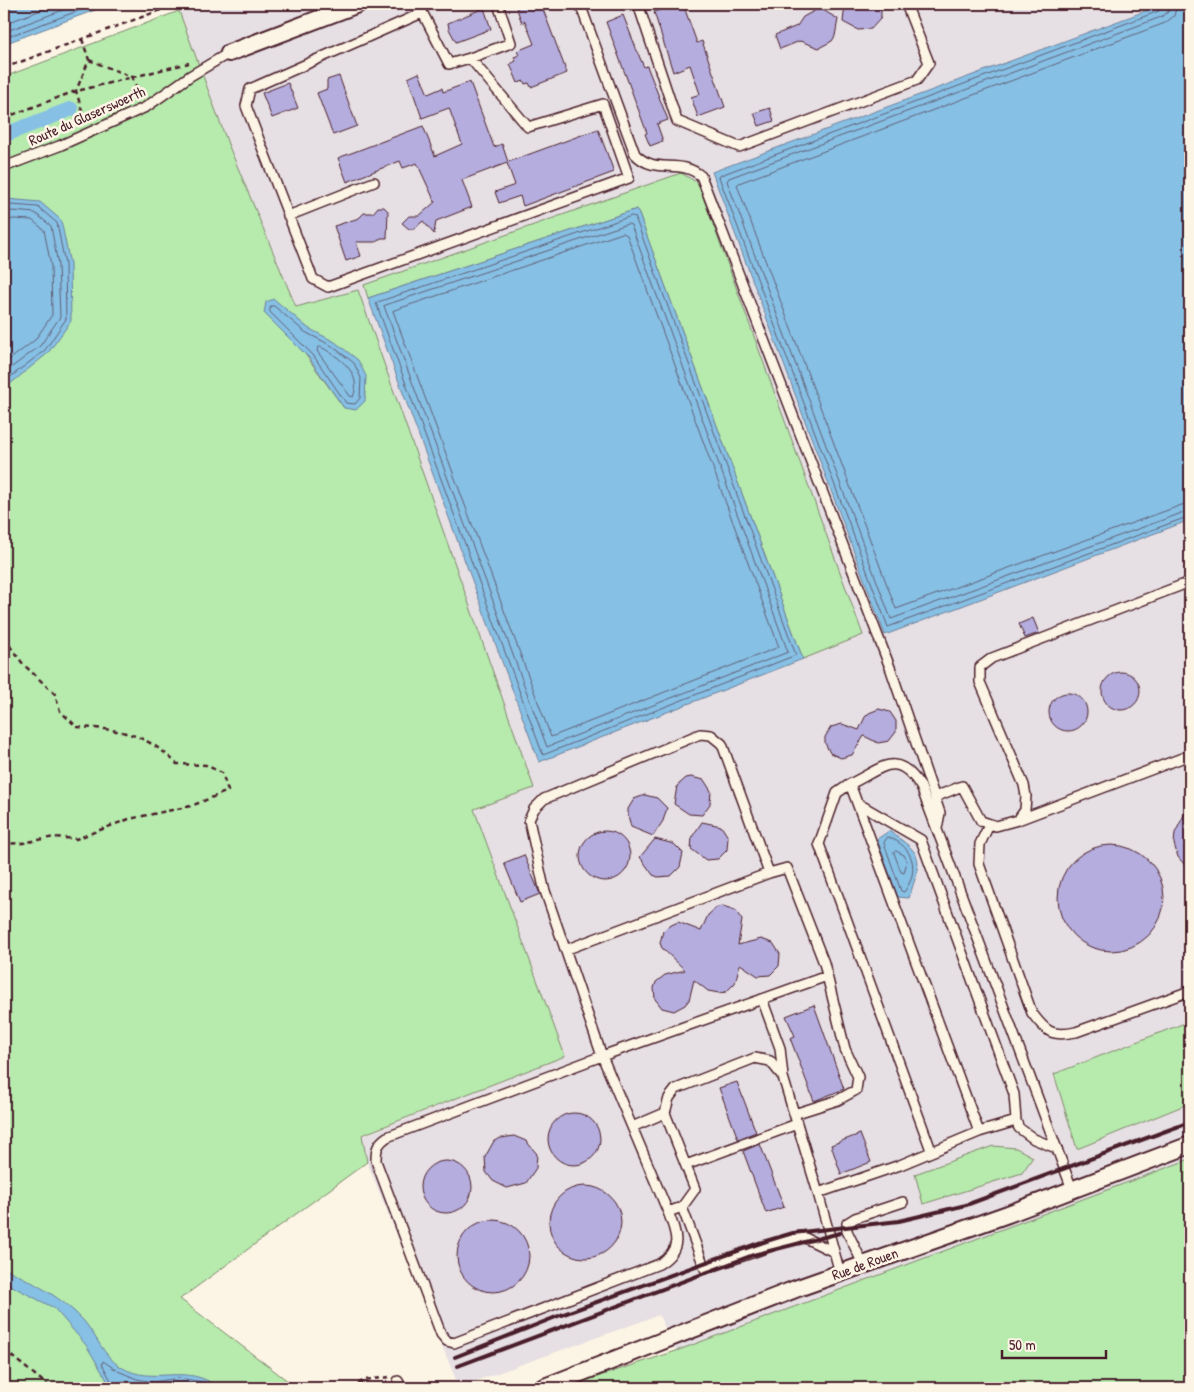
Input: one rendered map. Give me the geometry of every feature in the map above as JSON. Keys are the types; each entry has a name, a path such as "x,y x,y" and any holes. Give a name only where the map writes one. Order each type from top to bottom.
{"street":[{"path":"229,53 358,4"},
{"name":"Rue de Rouen","path":"542,1388 863,1264 1190,1145"}],"lane":[{"path":"418,4 449,64 511,43 498,4"},
{"path":"580,4 635,154 643,163 652,166 685,166 702,176 887,661 940,813 937,828"},
{"path":"638,4 677,121 739,147 917,80 929,63 906,4"},
{"path":"422,13 250,89 246,106 313,279 328,287 629,178 603,104 528,127 470,58"},
{"name":"Route du Glaserswoerth","path":"4,167 89,133 146,107 190,76 229,53"},
{"path":"288,216 374,182"},
{"path":"1018,820 1025,810 1026,796 1024,785 980,682 980,667 992,658 1190,582"},
{"path":"769,873 722,744 711,736 700,734 544,799 534,809 529,820 544,888 602,1056 676,1233 676,1247 670,1257 659,1264 464,1339 454,1342 447,1341 442,1334 376,1161 376,1151 379,1142 387,1137 602,1056 827,976"},
{"path":"935,797 962,786 981,821 996,826 1018,820 1190,754"},
{"path":"931,1150 819,844 837,792 887,766 897,763 905,766 922,787 1072,1189"},
{"path":"850,784 979,1132"},
{"path":"857,803 921,840 1014,1094 1016,1121 1026,1134 1056,1148"},
{"path":"989,825 980,844 979,864 1032,1013 1041,1025 1050,1032 1062,1035 1076,1032 1190,991"},
{"path":"565,950 769,873 787,868 827,976 845,1050 858,1077 856,1090 838,1100 794,1114"},
{"path":"762,999 780,1048 783,1077 818,1193 832,1251 840,1273"},
{"path":"668,1212 682,1207 695,1188 665,1113 668,1098 676,1089 755,1058 770,1060 783,1077"},
{"path":"632,1127 665,1113"},
{"path":"818,1193 900,1165 931,1150 979,1132 1016,1121"},
{"path":"686,1165 797,1124"},
{"path":"863,1264 847,1231 847,1224 856,1218 903,1202"},
{"path":"682,1207 705,1269 801,1236 832,1251"}],"path":[{"path":"4,68 177,4"},
{"path":"82,39 89,60 76,91 89,133"},
{"path":"89,60 132,77 146,107"},
{"path":"4,118 76,91 190,62"},
{"path":"4,638 23,664 55,694 60,711 77,727 103,728 132,733 165,752 177,764 206,765 222,772 228,791 191,806 129,819 76,839 54,837 23,843 4,844"},
{"path":"4,1350 51,1388"},
{"path":"350,1388 365,1380 382,1377 391,1378 400,1385"}],"shaded area":[{"path":"195,4 1190,4 1190,1021 1054,1074 1077,1149 1190,1103 1190,1159 676,1351 659,1315 459,1387 367,1162 362,1136 565,1056 474,809 533,788 357,290 296,308 204,87 175,11","holes":["681,173 803,659 640,188"]}],"green space":[{"path":"179,11 228,144 296,307 358,290 534,788 474,809 565,1056 362,1135 367,1162 180,1299 297,1388 4,1388 4,77","holes":["290,314 308,328 344,408 305,354"]},
{"path":"681,173 698,183 863,635 803,659 637,209 368,298 364,285"},
{"path":"1190,1021 1190,1103 1077,1149 1054,1074"},
{"path":"993,1146 1016,1148 1033,1157 1022,1173 923,1204 915,1174"},
{"path":"1190,1159 1190,1388 563,1388 676,1351"}],"water":[{"path":"4,4 111,4 4,44"},
{"path":"1164,4 1190,4 1190,520 885,635 712,172"},
{"path":"7,199 40,202 61,220 70,264 71,321 48,353 4,389 4,205"},
{"path":"637,209 803,659 539,762 368,298"},
{"path":"274,299 308,328 335,342 358,360 366,376 365,401 356,410 344,408 309,358 264,313 266,302"},
{"path":"889,831 909,846 915,852 917,858 918,865 909,898 898,897 877,839"},
{"path":"4,1268 66,1304 88,1326 109,1357 121,1367 133,1373 146,1375 194,1376 207,1380 219,1388 111,1387 86,1345 54,1308 4,1282"}],"building":[{"path":"515,4 541,4 567,73 531,87 529,83 525,84 524,81 518,83 510,64 516,61 514,57 519,55 517,51 534,44 525,21 522,23"},
{"path":"677,4 683,4 697,43 702,41 725,107 698,117 691,97 700,94 690,65 673,72 654,12"},
{"path":"845,4 881,4 881,18 871,29 858,30 843,22"},
{"path":"484,8 491,29 456,42 448,23"},
{"path":"816,10 823,10 838,19 835,36 832,41 819,48 800,41 780,49 775,35 797,26 803,17"},
{"path":"623,15 644,67 647,66 668,120 657,124 663,141 650,146 645,134 647,133 606,22"},
{"path":"419,73 428,94 442,88 443,92 470,82 494,147 502,144 508,162 598,129 614,172 523,206 520,196 499,203 495,192 515,185 507,163 462,180 472,207 436,221 434,234 423,221 414,229 409,229 402,223 409,216 419,216 435,202 417,163 403,168 400,161 347,182 338,158 423,126 435,156 462,144 449,108 422,118 408,78"},
{"path":"339,76 357,126 333,135 317,93 327,89 327,80"},
{"path":"288,83 298,108 272,118 262,93"},
{"path":"770,108 774,121 759,126 754,113"},
{"path":"378,207 384,207 388,211 387,238 381,238 376,242 356,242 361,256 346,261 334,226 359,218 364,213 373,213"},
{"path":"1033,618 1039,633 1025,638 1019,624"},
{"path":"1121,672 1135,677 1140,691 1135,705 1121,710 1107,705 1102,691 1107,677"},
{"path":"1068,693 1082,698 1087,712 1082,726 1068,731 1054,726 1049,712 1054,698"},
{"path":"879,709 890,712 896,721 896,732 889,741 878,743 864,736 852,755 841,758 830,753 825,743 825,737 831,727 842,724 859,730 865,717"},
{"path":"691,777 704,780 711,791 710,804 702,815 689,814 674,804 677,786 686,778"},
{"path":"645,795 657,798 667,808 663,821 653,836 631,827 628,815 628,809 634,799"},
{"path":"1190,803 1190,871 1178,857 1174,844 1175,833"},
{"path":"702,822 721,826 728,837 727,850 718,859 706,860 691,849 692,837"},
{"path":"600,831 610,831 623,838 630,851 630,861 623,874 610,881 600,881 591,877 584,870 580,861 580,851 584,842 591,835"},
{"path":"655,839 674,844 683,853 680,867 671,876 658,877 653,875 640,857"},
{"path":"1111,845 1131,849 1149,860 1160,878 1164,898 1160,918 1149,936 1131,947 1111,951 1091,947 1073,936 1062,918 1058,898 1062,878 1073,860 1091,849"},
{"path":"524,855 540,894 520,902 504,863"},
{"path":"723,906 735,910 742,920 738,945 761,939 773,943 780,954 779,966 770,975 758,976 740,964 735,983 726,992 708,991 694,980 689,1000 685,1005 674,1011 662,1008 655,999 654,988 656,982 665,975 685,970 662,948 660,943 663,931 678,922 701,931 708,915 717,907"},
{"path":"814,1005 844,1089 814,1101 790,1038 795,1036 786,1016"},
{"path":"737,1082 756,1132 738,1139 719,1088"},
{"path":"574,1113 588,1117 596,1125 600,1139 596,1153 588,1161 574,1165 560,1161 552,1153 548,1139 552,1125 560,1117"},
{"path":"860,1134 871,1162 841,1174 831,1145"},
{"path":"514,1136 526,1141 537,1154 536,1168 526,1183 507,1188 493,1181 486,1172 485,1157 494,1141"},
{"path":"760,1144 784,1207 766,1213 743,1151"},
{"path":"446,1161 460,1165 468,1173 472,1187 468,1201 460,1209 446,1213 432,1209 424,1201 420,1187 424,1173 432,1165"},
{"path":"585,1186 605,1192 615,1202 621,1222 615,1242 605,1252 585,1258 565,1252 555,1242 549,1222 555,1202 565,1192"},
{"path":"493,1220 513,1226 523,1236 529,1256 523,1276 513,1286 493,1292 473,1286 463,1276 457,1256 463,1236 473,1226"}],"waterway":[{"path":"4,135 71,109"}],"railway":[{"path":"455,1357 561,1315 759,1243 793,1233 899,1221 966,1205 1190,1122"},
{"path":"458,1366 753,1255 840,1233"}]}
